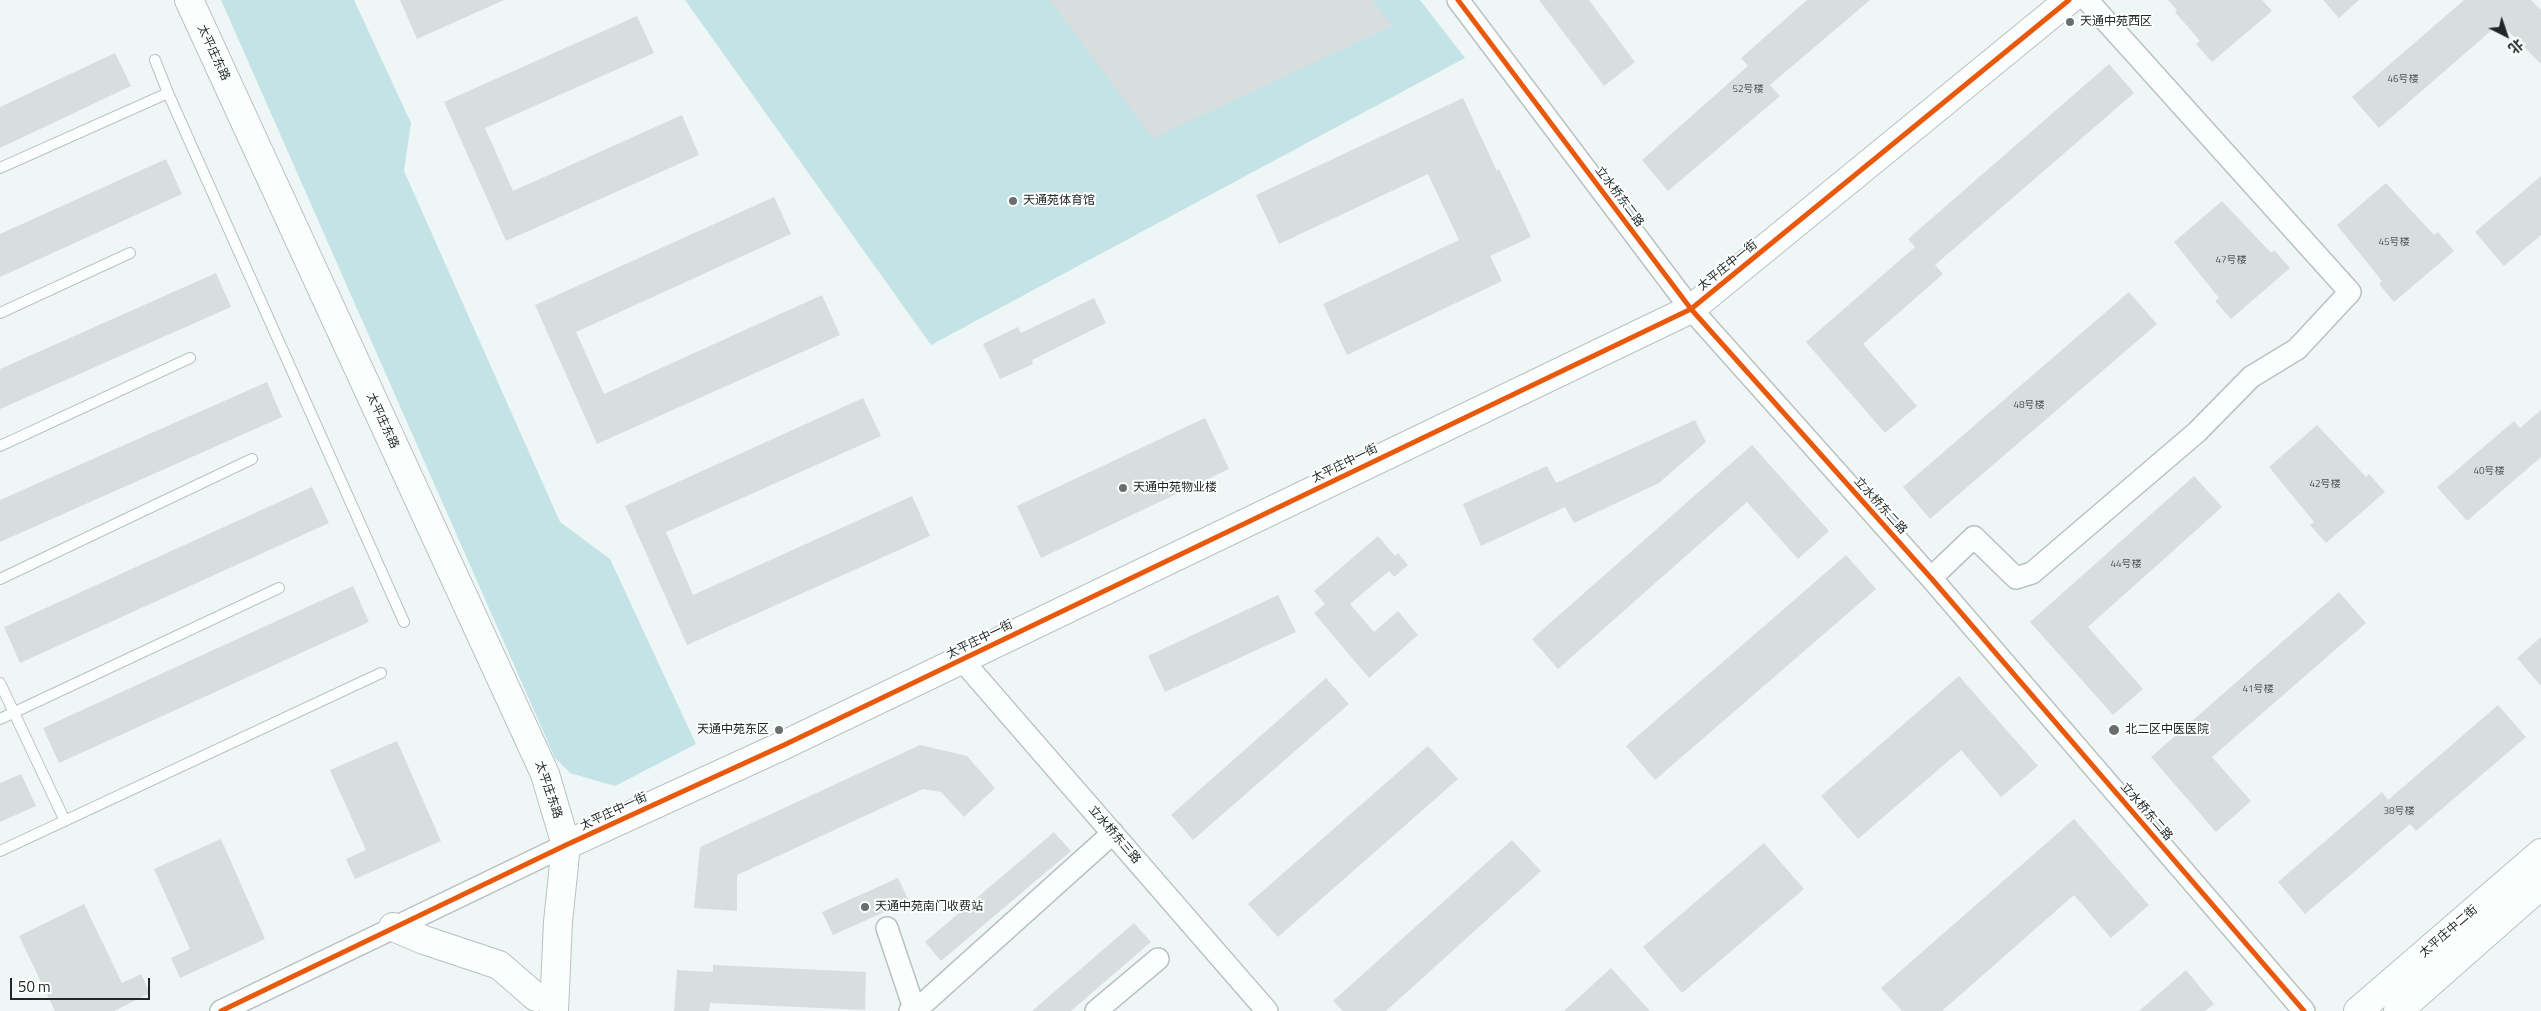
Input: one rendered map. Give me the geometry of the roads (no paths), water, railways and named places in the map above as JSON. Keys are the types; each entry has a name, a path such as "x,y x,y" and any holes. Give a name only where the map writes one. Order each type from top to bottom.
{"street":[{"name":"太平庄东路","path":"189,0 545,774 566,845"},
{"name":"立水桥东二路","path":"1458,0 1691,309 1931,578 2304,1011"},
{"name":"太平庄中一街","path":"566,845 784,745 1691,309 2069,0"},
{"path":"1931,578 1974,537 2016,578 2032,573 2197,432 2251,377 2297,349 2350,292 2087,0"},
{"name":"立水桥东三路","path":"962,660 1267,1011"},
{"path":"910,1011 915,1011 1113,833"},
{"path":"221,1011 566,845"},
{"path":"541,1006 542,901 566,845"},
{"name":"太平庄中二街","path":"2358,1011 2541,853"},
{"name":"太平庄中二街","path":"2398,1011 2541,886"},
{"path":"393,927 424,940 499,965 541,1006"},
{"path":"887,928 915,1011"},
{"path":"1096,1011 1158,959"}],"lane":[{"path":"155,60 404,622"},
{"path":"0,168 168,93"},
{"path":"0,313 130,253"},
{"path":"0,446 190,358"},
{"path":"0,579 252,459"},
{"path":"0,719 279,588"},
{"path":"0,851 381,673"},
{"path":"0,683 64,821"}],"place":[{"name":"天通中苑西区","path":"2070,22"},
{"name":"天通苑体育馆","path":"1013,201"},
{"name":"天通中苑物业楼","path":"1123,488"},
{"name":"天通中苑东区","path":"779,730"},
{"name":"北二区中医医院","path":"2114,730"},
{"name":"天通中苑南门收费站","path":"865,907"}]}
